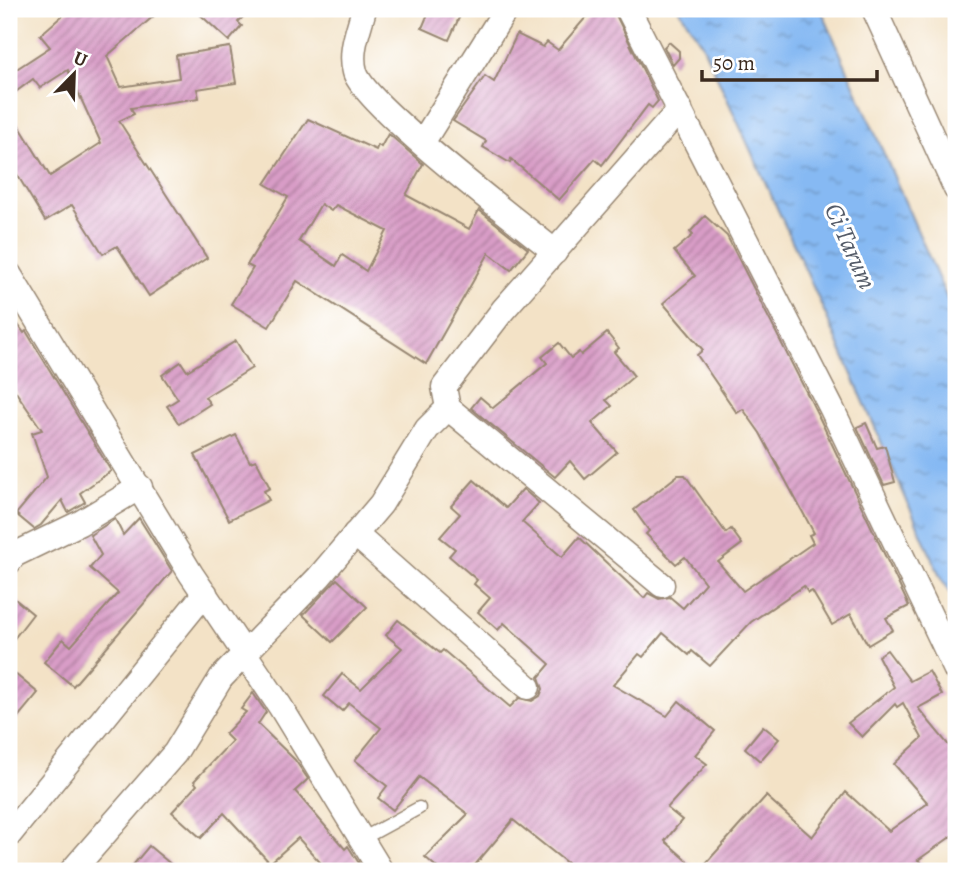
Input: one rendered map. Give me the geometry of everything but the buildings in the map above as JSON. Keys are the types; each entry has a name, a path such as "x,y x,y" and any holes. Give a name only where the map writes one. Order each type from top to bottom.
{"street":[{"path":"364,9 353,48 355,73 363,87 422,143 555,252"},
{"path":"422,143 506,9"},
{"path":"628,9 832,409 956,670"},
{"path":"874,9 956,189"},
{"path":"662,585 448,408 444,387 555,252 680,109"},
{"path":"9,274 205,593 381,871"},
{"path":"72,871 168,761 220,678 319,577 381,505 427,429 448,408"},
{"path":"9,562 14,555 80,523 140,486"},
{"path":"355,534 528,687"},
{"path":"9,835 205,593"}],"lane":[{"path":"362,839 419,808"}],"water":[{"name":"Ci Tarum","path":"679,9 821,9 956,319 956,602 941,579 825,313 702,44"}]}
